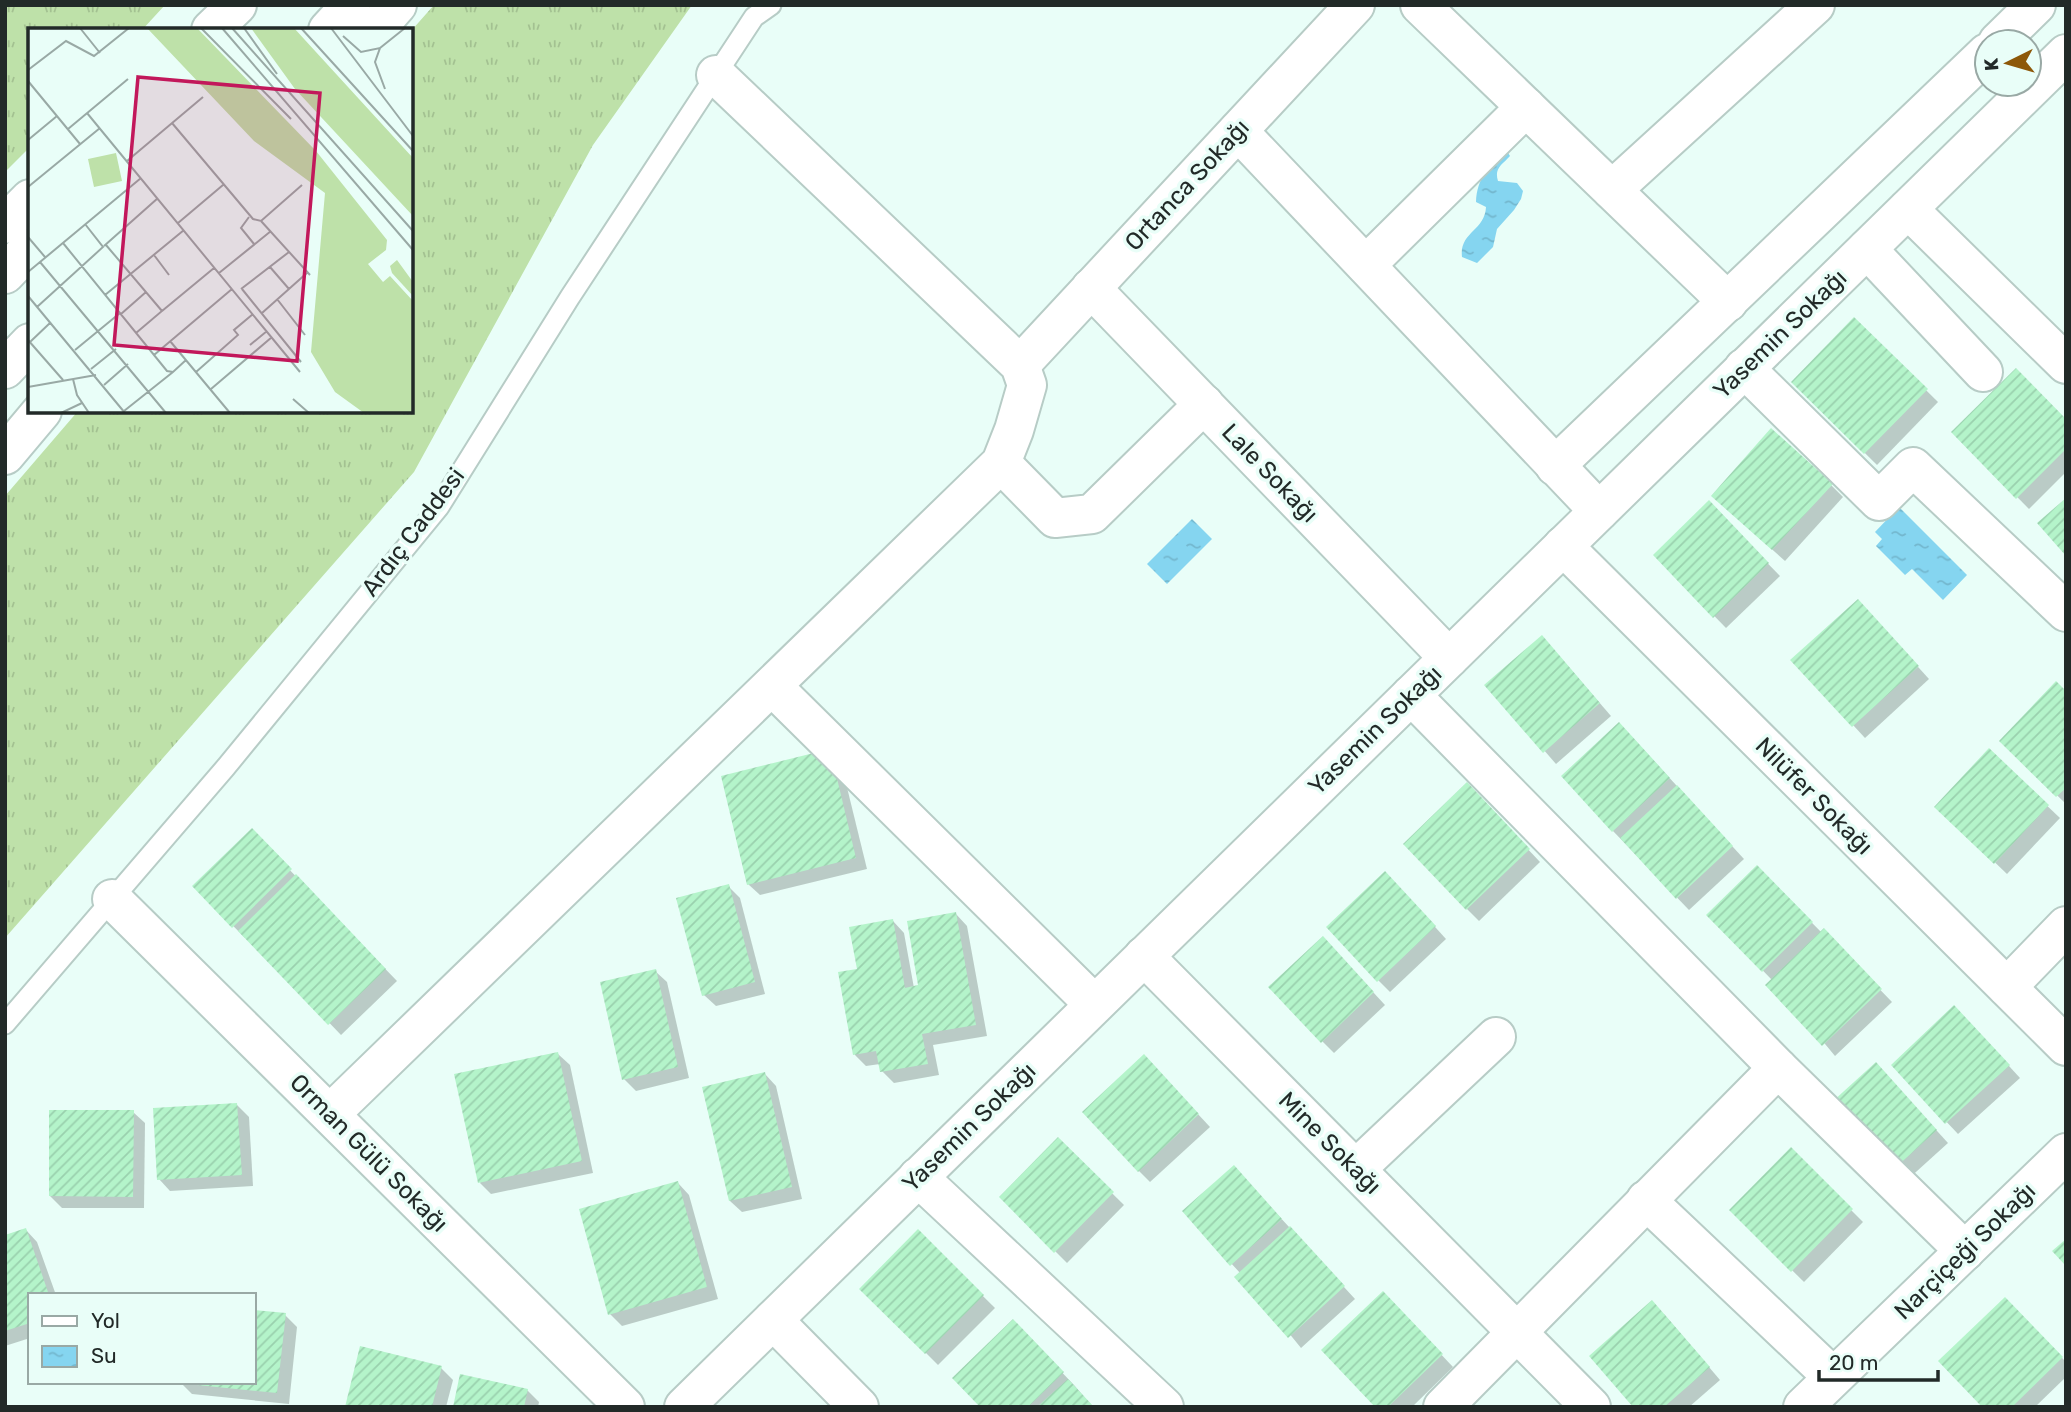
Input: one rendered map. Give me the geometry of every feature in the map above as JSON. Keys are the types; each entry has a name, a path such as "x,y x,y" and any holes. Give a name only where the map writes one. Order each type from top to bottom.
{"main road":[{"path":"213,28 237,5"},
{"path":"227,28 246,5"},
{"path":"330,28 351,5"},
{"path":"377,28 397,5"},
{"name":"Ortanca Sokağı","path":"1020,365 1355,5"},
{"path":"1420,5 1728,302"},
{"path":"1612,190 1815,5"},
{"path":"2012,28 2036,5"},
{"name":"Yasemin Sokağı","path":"684,1407 2066,54"},
{"path":"1555,466 1973,66"},
{"path":"330,1114 1002,463 1027,385 1020,365 716,75"},
{"path":"1366,265 1526,107"},
{"path":"1238,131 1555,466 1600,510"},
{"path":"5,224 28,201"},
{"path":"1908,209 2066,364"},
{"path":"1867,249 1983,372"},
{"path":"5,274 28,250"},
{"name":"Lale Sokağı","path":"1091,288 1449,658"},
{"path":"5,369 28,345"},
{"path":"1744,368 1879,501 1913,467 2066,612"},
{"path":"1002,463 1055,518 1092,514 1204,404"},
{"path":"5,455 40,413"},
{"name":"Nilüfer Sokağı","path":"1563,546 2066,1046"},
{"path":"772,685 1094,1004"},
{"path":"1411,695 1778,1068 1965,1251"},
{"name":"Orman Gülü Sokağı","path":"112,899 625,1407"},
{"path":"2007,987 2066,926"},
{"name":"Mine Sokağı","path":"1144,956 1517,1331"},
{"path":"1356,1169 1496,1037"},
{"path":"1443,1407 1778,1068"},
{"name":"Narçiçeği Sokağı","path":"1824,1395 1965,1251 2066,1153"},
{"path":"918,1177 1164,1407"},
{"path":"1646,1200 1824,1395"},
{"path":"773,1320 859,1407"},
{"path":"1517,1331 1591,1407"}],"lane":[{"name":"Ardıç Caddesi","path":"5,1024 226,767 439,507 570,297 754,17 771,5"}],"green space":[{"path":"5,5 165,5 144,28 28,28 28,149 5,172"},
{"path":"434,5 692,5 593,145 414,472 5,938 5,496 76,413 413,413 413,29"}],"water":[{"path":"1507,151 1510,156 1498,170 1498,181 1517,183 1523,191 1521,199 1497,229 1493,247 1477,263 1462,257 1462,249 1464,242 1485,215 1486,207 1476,202 1477,193 1482,179"},
{"path":"1899,507 1967,575 1943,600 1912,569 1905,575 1876,546 1882,539 1875,532"},
{"path":"1192,519 1212,539 1167,584 1147,564"}],"building":[{"path":"1854,317 1928,389 1864,454 1791,382"},
{"path":"2016,368 2066,419 2066,449 2016,499 1951,432"},
{"path":"1771,428 1833,484 1772,550 1711,496"},
{"path":"2066,498 2066,556 2037,523"},
{"path":"1709,500 1769,563 1713,618 1653,555"},
{"path":"1858,599 1919,666 1852,727 1790,660"},
{"path":"1542,635 1600,703 1543,753 1484,685"},
{"path":"2056,681 2066,691 2066,788 2056,797 1999,741"},
{"path":"1619,722 1670,778 1612,832 1561,776"},
{"path":"1989,748 2049,805 1994,864 1934,807"},
{"path":"830,749 856,858 747,885 721,776"},
{"path":"1467,782 1530,849 1466,910 1403,844"},
{"path":"1677,785 1733,846 1676,899 1620,838"},
{"path":"252,828 292,869 232,928 192,886"},
{"path":"1757,865 1813,922 1762,972 1706,915"},
{"path":"1385,871 1436,926 1377,982 1326,927"},
{"path":"296,874 386,969 328,1025 238,931"},
{"path":"729,884 755,982 702,996 676,898"},
{"path":"956,912 976,1025 922,1034 928,1064 880,1072 876,1051 853,1055 838,972 857,969 849,927 893,919 905,988 918,985 907,921"},
{"path":"1824,928 1882,989 1822,1046 1765,985"},
{"path":"1323,936 1374,992 1321,1043 1268,987"},
{"path":"656,969 678,1067 622,1080 600,982"},
{"path":"1954,1005 2010,1065 1945,1124 1891,1065"},
{"path":"558,1052 582,1161 478,1183 454,1074"},
{"path":"1144,1054 1199,1114 1138,1172 1082,1112"},
{"path":"1876,1062 1937,1130 1893,1170 1832,1102"},
{"path":"765,1072 792,1187 729,1201 702,1087"},
{"path":"237,1103 242,1175 157,1180 153,1108"},
{"path":"49,1110 134,1110 133,1197 49,1196"},
{"path":"1058,1137 1114,1192 1054,1253 999,1197"},
{"path":"1791,1147 1853,1209 1791,1272 1729,1210"},
{"path":"1234,1165 1282,1219 1230,1266 1182,1211"},
{"path":"678,1181 707,1287 608,1315 579,1209"},
{"path":"1290,1226 1345,1286 1288,1338 1234,1277"},
{"path":"26,1228 48,1293 28,1293 28,1324 5,1331 5,1235"},
{"path":"918,1229 984,1295 925,1354 859,1289"},
{"path":"2066,1239 2066,1266 2052,1251"},
{"path":"1383,1291 1443,1354 1388,1407 1375,1407 1321,1350"},
{"path":"2005,1297 2063,1357 2012,1407 1982,1407 1938,1361"},
{"path":"1652,1300 1710,1367 1664,1407 1633,1407 1589,1356"},
{"path":"256,1310 286,1313 277,1393 187,1384 256,1384"},
{"path":"1013,1319 1064,1372 1028,1407 980,1407 952,1378"},
{"path":"360,1346 442,1366 432,1407 345,1407"},
{"path":"460,1374 528,1389 524,1407 453,1407"},
{"path":"1068,1379 1094,1407 1037,1407"}]}
